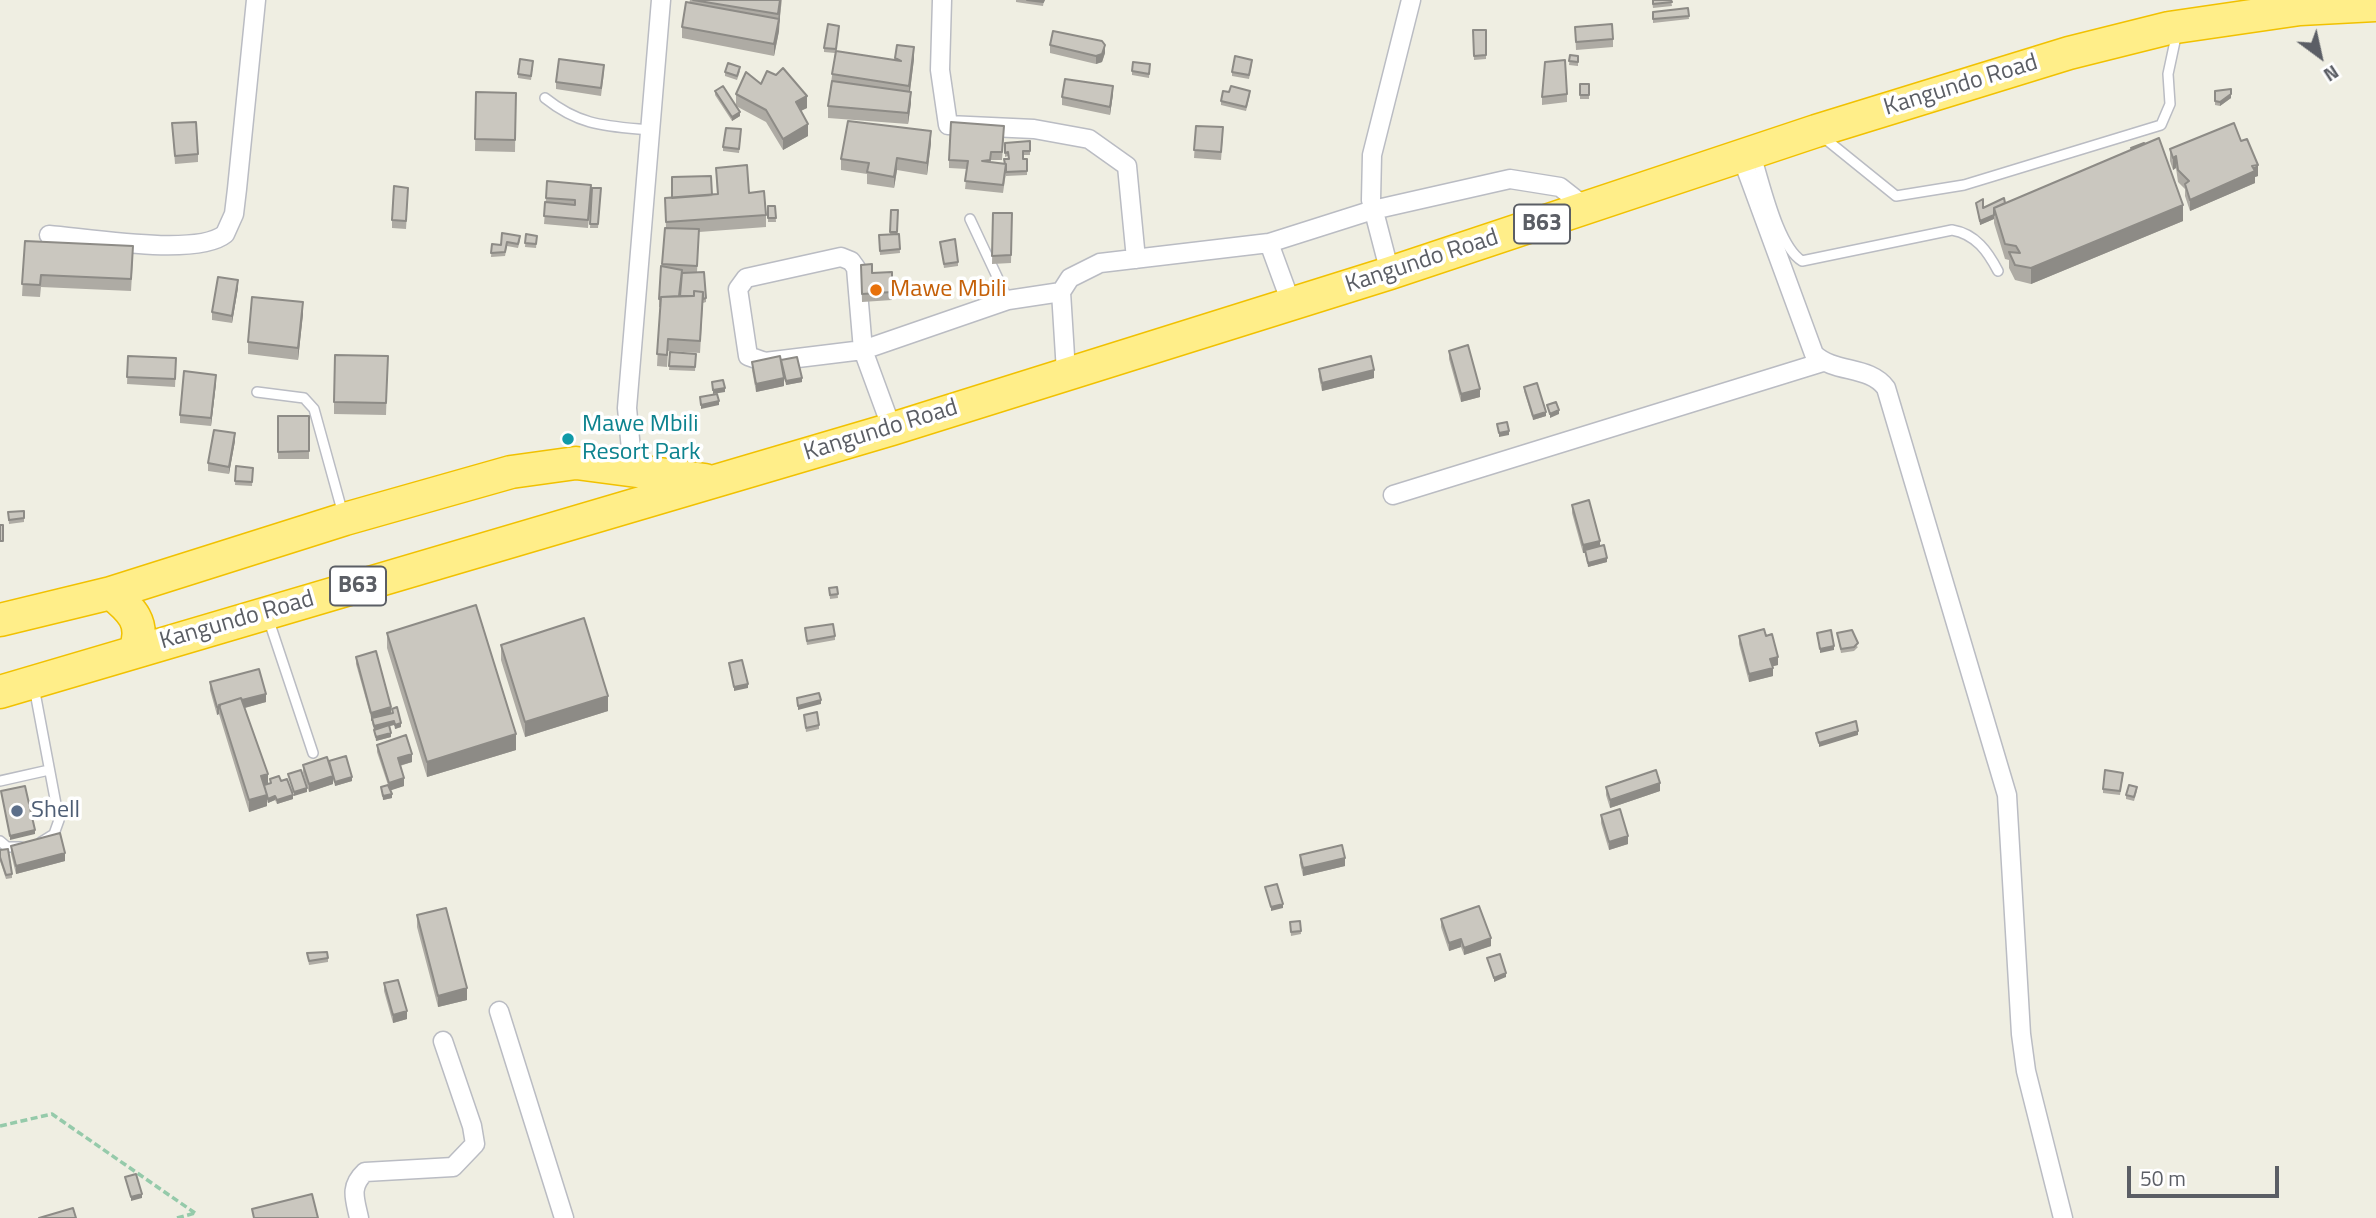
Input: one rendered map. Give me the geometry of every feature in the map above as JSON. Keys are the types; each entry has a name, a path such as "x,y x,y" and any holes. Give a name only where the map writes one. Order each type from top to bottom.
{"highway":[{"name":"Kangundo Road","path":"0,692 135,650 892,429 1066,372 1390,273 1749,156 1816,131 2069,53 2179,27 2300,9 2376,5"},
{"name":"Kangundo Road","path":"0,620 111,593 345,519 511,472 576,463 716,481"},
{"path":"111,593 132,610 139,625 141,637 135,650"}],"street":[{"path":"49,235 179,246 219,239 225,234 234,214 256,0"},
{"path":"634,470 627,408 661,0"},
{"path":"942,0 940,69 948,125 1034,129 1089,139 1127,166 1136,259"},
{"path":"1390,273 1373,210 1373,155 1412,0"},
{"path":"1749,156 1811,345 1823,362"},
{"path":"1066,372 1061,292 1070,278 1100,263 1269,243 1373,210 1510,179 1560,187 1588,209"},
{"path":"1269,243 1291,303"},
{"path":"892,429 863,350 856,268 851,261 841,257 746,278 738,289 748,356 755,361 863,350 1007,300 1061,292"},
{"path":"1393,495 1823,362 1872,375 1885,388 2007,795 2021,1034 2026,1071 2063,1218"},
{"path":"499,1011 564,1218"},
{"path":"359,1218 353,1191 356,1180 365,1172 453,1167 475,1144 472,1126 443,1041"}],"lane":[{"path":"1816,131 1896,196 1964,185 2161,125 2170,104 2168,74 2179,27"},
{"path":"545,98 563,112 586,124 649,130"},
{"path":"1749,156 1791,253 1802,261 1952,230 1962,232 1980,244 1998,271"},
{"path":"970,219 1007,300"},
{"path":"257,392 304,398 314,409 345,519"},
{"path":"266,613 313,753"},
{"path":"0,841 7,847 25,846 54,834 59,820 33,682"},
{"path":"0,781 49,770"}],"path":[{"path":"0,1126 52,1114 195,1213 177,1218"}],"building":[{"path":"693,0 780,0 778,14"},
{"path":"1653,0 1671,0 1672,2 1653,4"},
{"path":"686,2 779,19 774,44 682,27"},
{"path":"1688,8 1689,16 1653,19 1653,12"},
{"path":"828,24 839,26 836,49 824,48"},
{"path":"1612,24 1613,39 1576,42 1575,27"},
{"path":"1473,30 1486,30 1486,55 1474,56"},
{"path":"1053,31 1102,41 1105,45 1102,54 1096,56 1050,45"},
{"path":"897,45 914,47 909,86 832,74 836,51 901,61 895,58"},
{"path":"1570,55 1578,56 1578,62 1569,61"},
{"path":"1235,56 1252,60 1249,75 1232,72"},
{"path":"520,59 533,61 531,76 518,74"},
{"path":"559,59 604,65 601,88 556,82"},
{"path":"1565,60 1567,94 1542,97 1545,62"},
{"path":"1133,62 1150,64 1149,74 1132,71"},
{"path":"728,63 740,67 737,76 725,72"},
{"path":"783,68 807,96 796,102 808,124 783,139 766,110 736,94 746,72 761,84 767,71 776,75"},
{"path":"1065,79 1113,86 1110,107 1062,97"},
{"path":"832,81 911,92 908,113 828,106"},
{"path":"1580,84 1589,84 1589,95 1580,95"},
{"path":"723,86 740,112 732,117 715,91"},
{"path":"1231,86 1250,91 1246,107 1221,101 1223,91 1229,92"},
{"path":"2231,89 2231,94 2220,102 2215,101 2215,91"},
{"path":"476,92 516,93 515,140 475,139"},
{"path":"848,121 931,131 927,163 897,158 894,177 867,172 869,163 841,159"},
{"path":"196,122 198,154 175,156 172,123"},
{"path":"951,122 1004,126 1002,152 991,152 990,160 982,161 1006,164 1003,185 965,181 968,161 949,160"},
{"path":"2234,123 2241,141 2247,139 2258,165 2252,166 2255,171 2190,200 2185,184 2189,181 2178,170 2176,156 2173,158 2170,149"},
{"path":"1196,126 1223,127 1221,152 1194,150"},
{"path":"726,128 741,129 739,149 723,147"},
{"path":"2159,138 2183,205 2031,268 2015,265 2009,252 2020,253 2016,246 2005,244 1994,208"},
{"path":"1030,141 1030,151 1023,151 1023,159 1027,159 1027,171 1006,172 1004,159 1009,159 1008,152 1005,153 1005,143"},
{"path":"747,165 749,193 764,191 766,215 666,222 665,198 718,194 716,168"},
{"path":"711,176 712,195 672,198 672,177"},
{"path":"547,181 591,185 588,220 544,216 545,202 575,205 575,200 546,198"},
{"path":"394,186 408,188 406,221 392,220"},
{"path":"592,188 601,188 598,224 590,224"},
{"path":"2004,198 2005,203 1994,208 1994,215 1980,221 1976,203 1983,199 1983,208"},
{"path":"768,206 775,206 776,218 768,218"},
{"path":"891,210 898,210 897,232 890,232"},
{"path":"993,213 1012,213 1011,255 992,256"},
{"path":"665,228 699,229 697,266 662,264"},
{"path":"502,233 520,236 518,244 507,242 505,252 491,253 492,244 501,245"},
{"path":"526,234 537,236 536,244 525,243"},
{"path":"899,234 900,249 880,251 879,235"},
{"path":"955,239 958,262 944,264 940,242"},
{"path":"25,241 133,246 131,279 41,275 40,285 22,284"},
{"path":"872,264 872,273 892,272 892,292 862,294 861,265"},
{"path":"661,266 682,270 679,296 659,299"},
{"path":"704,272 706,298 703,299 703,292 694,291 694,296 680,296 682,273"},
{"path":"218,277 238,280 232,316 212,312"},
{"path":"694,291 703,292 700,341 668,339 667,355 657,354 661,297 694,296"},
{"path":"252,297 303,302 298,348 248,342"},
{"path":"1468,345 1480,389 1461,394 1449,351"},
{"path":"670,352 696,354 695,367 669,366"},
{"path":"335,355 388,356 386,403 334,402"},
{"path":"128,356 176,358 175,379 127,377"},
{"path":"780,356 784,378 756,384 752,362"},
{"path":"1371,356 1374,370 1322,383 1319,369"},
{"path":"797,357 802,378 786,381 781,360"},
{"path":"184,371 216,375 211,418 180,415"},
{"path":"723,380 725,388 713,390 712,382"},
{"path":"1537,383 1546,412 1533,416 1524,387"},
{"path":"717,394 719,401 701,405 700,397"},
{"path":"1556,402 1559,410 1550,414 1547,405"},
{"path":"278,416 309,416 309,451 278,452"},
{"path":"1507,422 1509,431 1499,433 1497,424"},
{"path":"214,430 235,433 229,467 208,463"},
{"path":"236,466 253,468 252,482 235,481"},
{"path":"1589,500 1600,541 1583,545 1572,505"},
{"path":"24,511 24,518 9,520 8,512"},
{"path":"0,525 3,525 3,541 0,541"},
{"path":"1604,545 1607,558 1588,563 1585,550"},
{"path":"837,587 838,594 830,595 829,588"},
{"path":"476,605 516,734 427,762 387,633"},
{"path":"584,618 608,696 525,722 501,645"},
{"path":"833,624 835,636 807,641 805,628"},
{"path":"1764,629 1766,636 1772,634 1778,657 1770,659 1773,668 1749,674 1739,636"},
{"path":"1831,630 1834,646 1820,649 1817,633"},
{"path":"1852,630 1858,643 1854,647 1841,649 1837,633"},
{"path":"376,651 391,707 371,713 356,657"},
{"path":"742,660 748,684 734,687 729,663"},
{"path":"259,669 266,694 242,700 241,698 217,707 210,682"},
{"path":"819,693 821,700 798,706 797,698"},
{"path":"241,698 268,774 261,776 267,795 249,800 219,705"},
{"path":"397,707 401,723 395,725 394,721 374,726 372,718 393,713 392,709"},
{"path":"817,712 819,725 806,728 804,715"},
{"path":"1856,721 1858,731 1819,743 1816,733"},
{"path":"389,725 391,733 376,737 374,730"},
{"path":"406,735 412,754 398,758 404,778 389,783 377,745"},
{"path":"346,756 352,777 335,782 329,761"},
{"path":"327,757 333,776 309,784 303,765"},
{"path":"301,770 307,788 294,792 288,774"},
{"path":"1656,770 1660,783 1610,800 1606,787"},
{"path":"2105,770 2123,773 2120,791 2103,789"},
{"path":"279,776 281,781 287,779 293,795 277,800 275,796 268,799 264,785"},
{"path":"388,785 392,794 383,796 381,787"},
{"path":"2129,785 2137,787 2134,797 2126,795"},
{"path":"25,786 35,830 10,836 1,791"},
{"path":"1620,809 1628,836 1609,842 1601,815"},
{"path":"60,833 65,853 16,866 11,846"},
{"path":"1342,845 1345,858 1303,868 1300,855"},
{"path":"8,849 12,874 6,875 0,850"},
{"path":"1277,884 1283,904 1271,907 1265,887"},
{"path":"1479,906 1491,938 1464,948 1461,939 1449,943 1441,919"},
{"path":"446,908 467,988 438,996 417,915"},
{"path":"1300,921 1301,931 1291,932 1290,922"},
{"path":"327,952 328,958 309,961 307,953"},
{"path":"1500,954 1506,973 1494,978 1487,958"},
{"path":"398,980 407,1011 393,1015 384,983"},
{"path":"136,1174 142,1194 131,1197 125,1177"},
{"path":"312,1194 318,1218 254,1218 252,1209"},
{"path":"73,1208 76,1218 39,1218"}],"place":[{"name":"Mawe Mbili","path":"876,290"},
{"name":"Mawe Mbili Resort Park","path":"568,439"},
{"name":"Shell","path":"17,811"}]}
